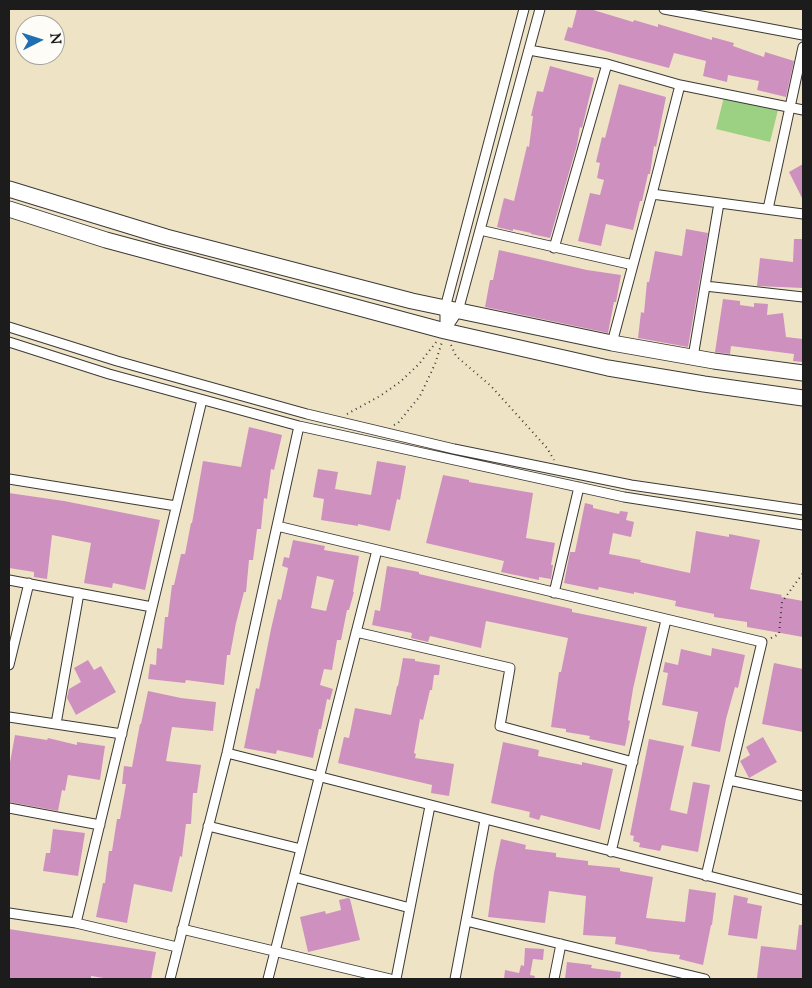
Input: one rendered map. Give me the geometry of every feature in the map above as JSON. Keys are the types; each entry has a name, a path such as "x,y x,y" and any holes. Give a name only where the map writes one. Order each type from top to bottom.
{"main road":[{"path":"9,189 166,237 452,310 612,344 803,373"},
{"path":"9,209 106,240 445,331 608,368 803,398"}],"street":[{"path":"445,331 452,310 524,9"},
{"path":"445,331 480,230 540,9"},
{"path":"664,9 803,35"},
{"path":"768,209 803,47"},
{"path":"529,50 607,64 680,84 803,110"},
{"path":"554,248 607,64"},
{"path":"612,344 680,84"},
{"path":"652,194 803,214"},
{"path":"693,357 719,203"},
{"path":"480,230 554,248 633,264"},
{"path":"705,286 803,297"},
{"path":"9,327 117,361 328,419 454,449 631,485 803,510"},
{"path":"9,342 109,374 299,426 624,497 803,525"},
{"path":"76,923 202,400"},
{"path":"170,979 227,753 299,426"},
{"path":"9,479 176,506"},
{"path":"554,593 579,487"},
{"path":"276,526 762,642 706,876"},
{"path":"268,979 377,550"},
{"path":"9,580 152,606"},
{"path":"9,665 29,583"},
{"path":"56,724 79,593"},
{"path":"611,852 666,620"},
{"path":"356,632 510,668 500,726 633,762"},
{"path":"9,717 122,734"},
{"path":"227,753 803,900"},
{"path":"729,780 803,796"},
{"path":"396,979 430,806"},
{"path":"9,808 100,825"},
{"path":"455,979 485,820"},
{"path":"208,826 301,849"},
{"path":"294,877 410,908"},
{"path":"9,912 76,923 178,947"},
{"path":"466,921 705,979"},
{"path":"182,929 390,979"},
{"path":"554,979 561,944"}],"path":[{"path":"328,419 350,413 400,382 419,364 445,331"},
{"path":"381,432 398,423 420,396 435,364 445,331"},
{"path":"445,331 456,356 491,386 547,448 561,470"},
{"path":"762,642 778,634 782,602 803,573"}],"green space":[{"path":"724,97 778,110 770,142 716,129"}],"building":[{"path":"577,9 590,9 633,22 634,20 658,27 658,24 712,40 712,37 734,43 733,46 764,57 765,52 794,61 786,97 757,90 759,81 728,75 727,82 703,76 706,61 674,53 669,68 564,40 568,27 572,28"},
{"path":"550,66 594,78 582,128 580,127 577,145 550,238 497,227 504,198 514,201 527,146 529,147 533,116 531,116 537,91 543,92"},
{"path":"619,84 666,97 656,147 654,146 650,174 648,174 633,230 606,224 601,246 578,241 590,193 600,195 604,180 597,178 600,163 596,162 602,137 605,138"},
{"path":"803,164 803,200 789,172"},
{"path":"686,229 708,233 688,347 638,338 641,312 644,313 647,282 649,282 655,251 682,256"},
{"path":"794,239 803,239 803,288 757,286 760,258 793,262"},
{"path":"499,250 587,270 621,275 608,333 485,307 490,280 493,280"},
{"path":"723,299 740,301 740,305 754,307 754,303 768,304 767,315 783,313 786,337 803,339 803,362 793,361 794,354 731,346 730,354 715,352"},
{"path":"249,427 282,435 274,470 271,469 267,499 264,498 261,529 257,529 253,560 249,560 246,592 244,592 236,623 230,655 227,655 224,685 186,680 185,683 148,679 150,664 156,665 157,648 162,649 165,617 168,617 172,585 174,585 181,554 185,554 203,461 241,467"},
{"path":"377,461 406,466 400,500 397,499 390,531 358,524 358,526 321,520 324,499 313,497 318,469 338,472 335,489 371,495"},
{"path":"443,475 469,480 469,482 533,493 526,538 555,543 551,565 553,565 551,579 539,577 539,580 501,572 504,561 426,543"},
{"path":"9,493 64,501 160,520 145,590 113,583 112,588 84,583 91,543 52,535 47,579 34,577 34,572 9,568"},
{"path":"585,503 593,505 593,508 619,514 620,511 628,512 626,520 634,522 631,537 613,533 609,554 690,573 696,531 729,537 729,534 760,540 750,589 803,601 803,637 747,627 747,622 714,617 714,614 675,606 676,601 634,592 634,594 599,587 598,590 564,583 570,552 575,552"},
{"path":"293,540 325,546 324,550 359,556 354,592 349,610 347,610 341,640 337,640 332,670 324,669 320,685 333,689 330,700 327,699 313,758 277,750 276,754 244,748 256,688 259,689 278,599 281,600 288,568 282,566 284,557 289,558","holes":["317,576 334,580 326,611 311,608"]},
{"path":"387,566 572,609 572,612 647,627 633,689 625,746 589,739 590,736 551,727 559,672 561,672 568,638 486,621 481,648 430,636 428,642 411,638 412,633 372,625 375,610 380,611"},
{"path":"712,648 745,655 738,688 735,687 726,719 720,752 691,746 698,712 662,705 668,673 663,672 665,662 678,665 681,649 711,656"},
{"path":"403,658 440,665 439,675 434,675 432,690 430,690 423,720 420,719 414,753 416,754 415,758 454,764 449,796 431,793 432,785 338,763 344,737 349,738 355,708 391,715"},
{"path":"88,660 94,670 101,666 116,692 76,715 67,698 69,689 81,682 74,668"},
{"path":"774,663 803,669 803,732 762,724"},
{"path":"148,691 181,698 216,702 213,731 172,727 166,761 201,765 197,793 193,793 191,824 186,824 182,857 180,856 172,892 134,884 127,923 96,917 103,883 105,883 109,851 112,851 117,819 120,819 126,784 122,784 124,766 132,767"},
{"path":"15,735 47,740 48,738 77,745 77,742 105,746 100,780 68,775 65,791 62,790 58,811 9,802 9,768"},
{"path":"763,737 777,762 749,778 740,761 750,755 746,747"},
{"path":"649,739 684,746 670,810 687,814 693,782 710,785 698,852 662,845 660,851 639,847 640,843 633,841 634,836 630,835"},
{"path":"503,742 539,750 538,756 582,765 582,762 613,769 600,830 541,815 539,820 529,817 530,812 491,803"},
{"path":"53,829 85,833 78,876 43,871 46,853 50,853"},
{"path":"501,839 526,845 525,849 556,853 556,857 588,861 588,865 620,868 620,871 653,877 646,918 685,922 689,889 716,893 712,925 703,965 679,959 680,955 647,951 615,944 616,937 583,935 586,896 549,891 545,923 488,917"},
{"path":"734,895 748,898 747,903 762,906 757,939 728,935"},
{"path":"350,899 360,940 308,952 300,917 325,911 326,914 341,910 339,900"},
{"path":"799,925 803,925 803,979 757,978 761,946 796,950"},
{"path":"9,929 156,952 151,979 110,979 91,976 91,979 9,979"},
{"path":"525,948 544,949 543,960 533,959 530,975 535,976 534,979 504,979 505,970 519,973 521,965 524,966"},
{"path":"567,962 592,965 591,968 621,972 620,979 565,979"}]}
